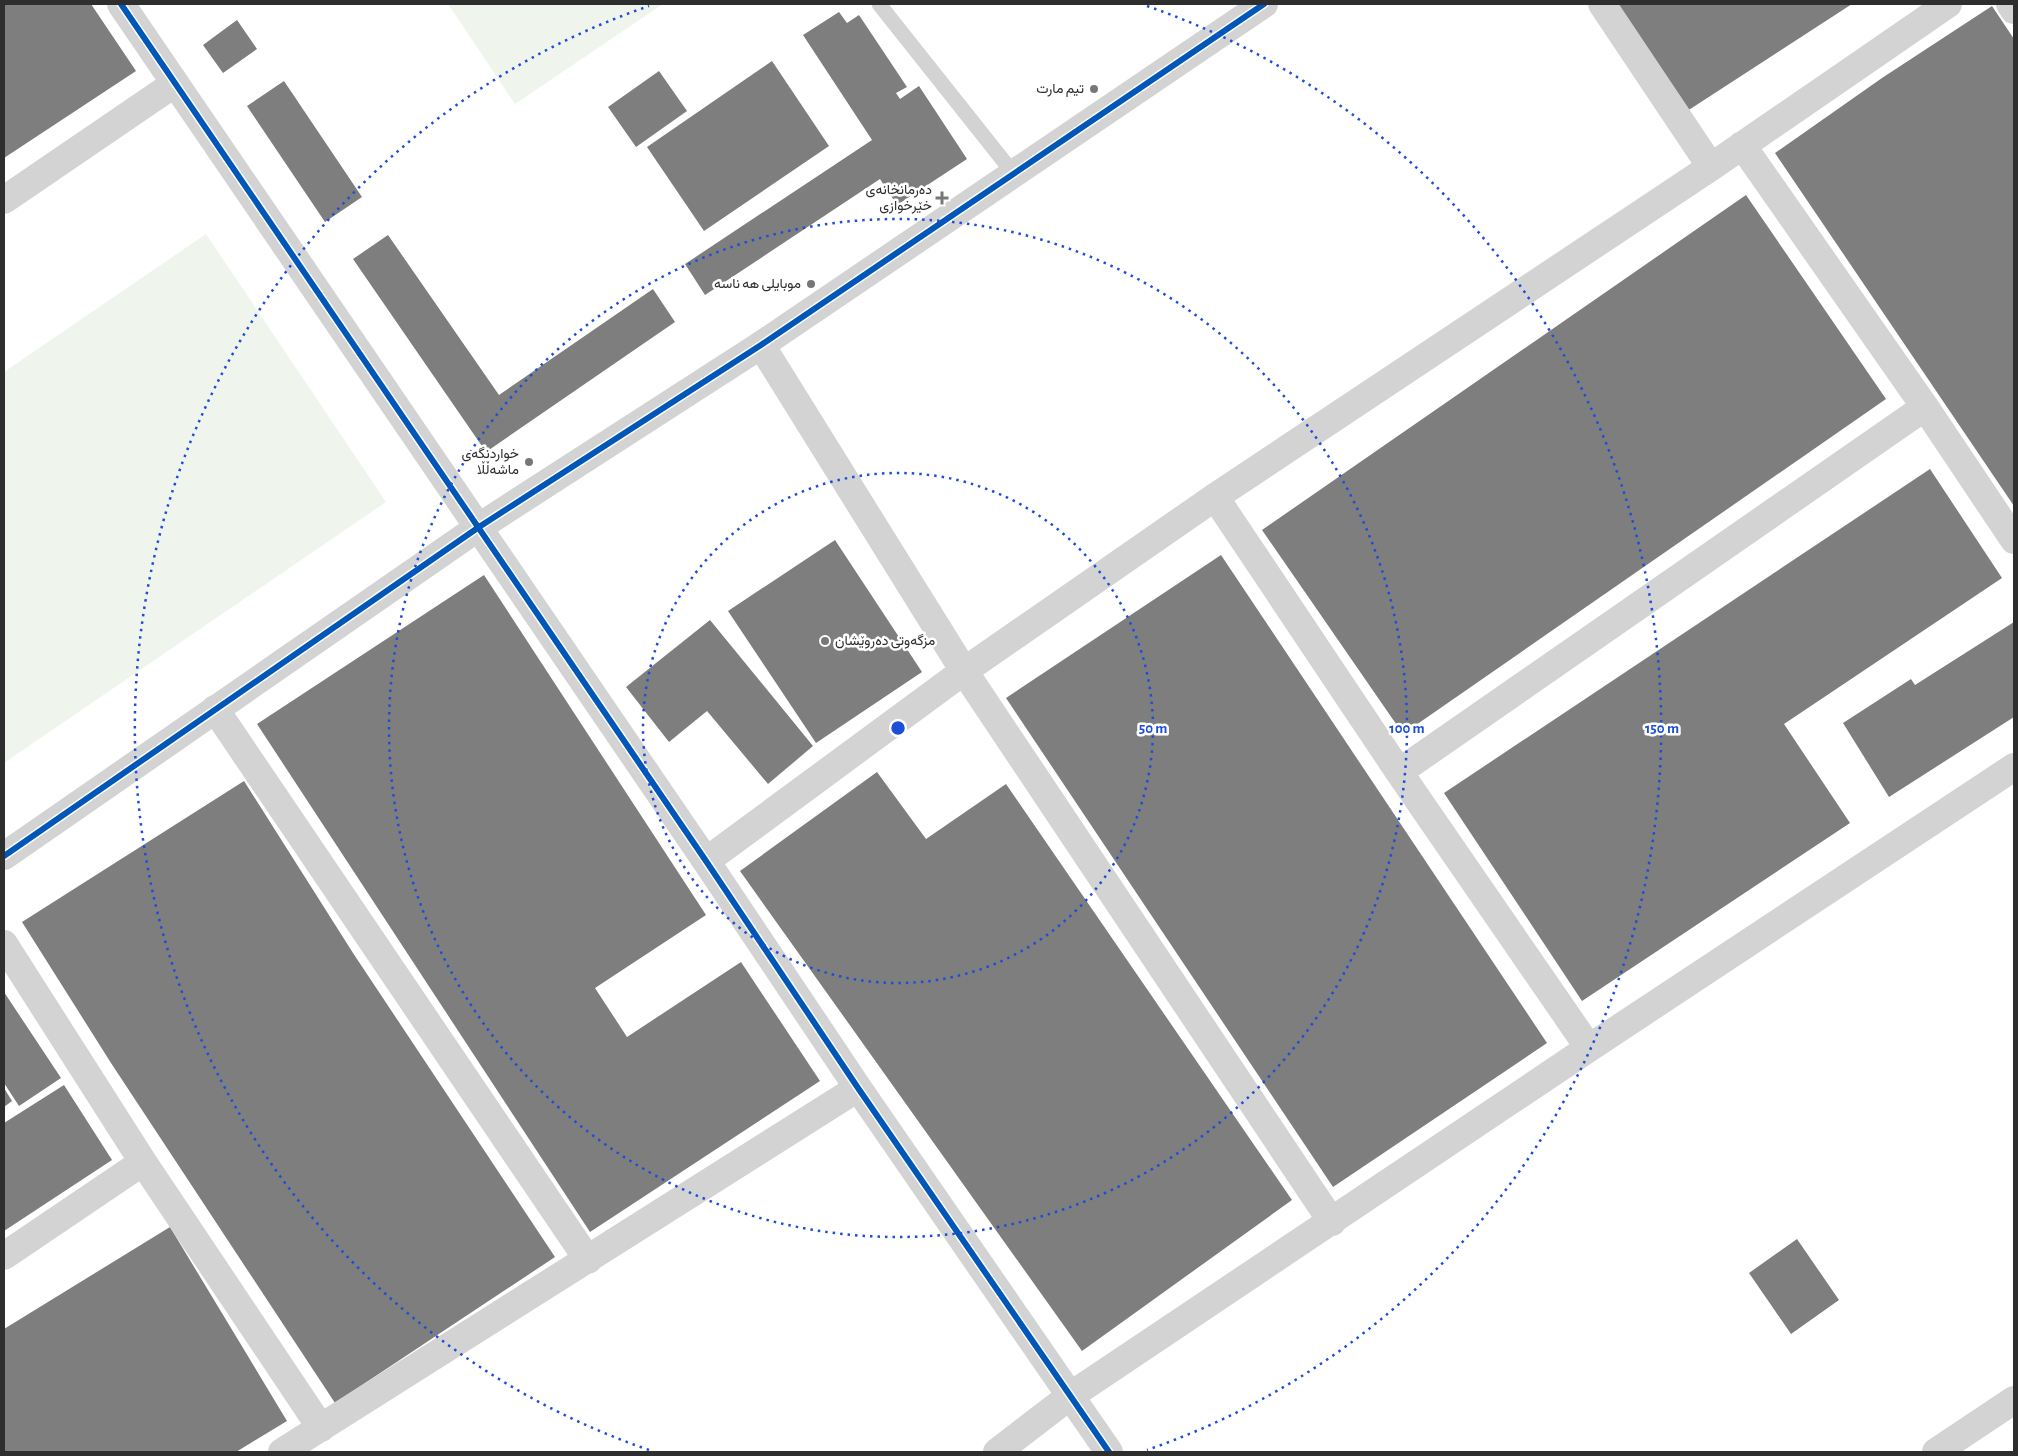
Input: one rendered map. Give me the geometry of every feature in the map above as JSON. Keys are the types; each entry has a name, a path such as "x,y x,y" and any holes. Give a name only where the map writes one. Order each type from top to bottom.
{"street":[{"path":"121,4 479,527 858,1088 1109,1452"},
{"path":"4,856 479,527 761,345 1264,4"},
{"path":"1602,4 1711,167"},
{"path":"706,861 964,671 1215,497 1711,167 1948,4"},
{"path":"2010,4 2014,10"},
{"path":"4,200 174,84"},
{"path":"1742,145 1925,407 2014,540"},
{"path":"761,345 964,671 1332,1222"},
{"path":"1399,772 1925,407"},
{"path":"1215,497 1399,772 1589,1048"},
{"path":"215,709 588,1260"},
{"path":"997,1452 1070,1396 1589,1048 2014,767"},
{"path":"4,944 143,1162 321,1428"},
{"path":"282,1452 858,1088"},
{"path":"4,1256 143,1162"},
{"path":"1936,1452 2014,1400"}],"lane":[{"path":"879,4 1014,174"}],"shaded area":[{"path":"448,4 663,4 515,104"},
{"path":"206,234 386,502 4,763 4,372"}],"building":[{"path":"4,4 91,4 136,71 4,158"},
{"path":"1608,4 1852,4 1681,115"},
{"path":"1992,6 2014,39 2014,506 1775,153 1882,78"},
{"path":"839,12 847,23 859,15 907,87 896,93 900,99 919,86 967,159 897,205 880,179 705,295 685,264 872,140 803,35"},
{"path":"237,20 257,49 223,73 203,45"},
{"path":"772,61 829,146 704,231 647,147"},
{"path":"659,71 687,111 636,147 608,107"},
{"path":"284,81 362,197 325,222 247,106"},
{"path":"1746,195 1886,399 1403,734 1262,530"},
{"path":"388,235 499,395 653,289 675,322 486,452 353,259"},
{"path":"1930,469 2002,578 1784,724 1850,823 1582,1001 1444,793"},
{"name":"مزگەوتی دەروێشان","path":"835,540 922,672 816,743 728,611"},
{"path":"1221,555 1547,1043 1333,1187 1006,698"},
{"path":"484,575 706,915 595,988 627,1037 741,962 820,1081 590,1232 257,724"},
{"path":"710,620 813,746 768,784 707,711 669,742 626,687"},
{"path":"2014,622 2014,717 1889,797 1843,723 1911,679 1915,685"},
{"path":"877,772 926,839 1006,784 1292,1200 1082,1351 740,871"},
{"path":"244,781 353,953 555,1257 335,1403 111,1063 22,922"},
{"path":"4,992 61,1078 19,1106 4,1083"},
{"path":"64,1085 112,1160 4,1231 4,1123"},
{"path":"4,1088 12,1101 4,1107"},
{"path":"170,1227 287,1421 236,1452 4,1452 4,1329"},
{"path":"1797,1239 1839,1300 1791,1334 1749,1273"}],"cycle path":[{"path":"121,4 706,861 858,1088 1109,1452"},
{"path":"4,856 479,527 761,345 1264,4"}],"place":[{"name":"تیم مارت","path":"1094,89"},
{"name":"دەرمانخانەی خێرخوازی","path":"942,198"},
{"name":"موبایلی هه ناسه","path":"811,284"},
{"name":"خواردنگەی ماشەڵڵا","path":"529,462"},
{"name":"مزگەوتی دەروێشان","path":"825,641"}]}
